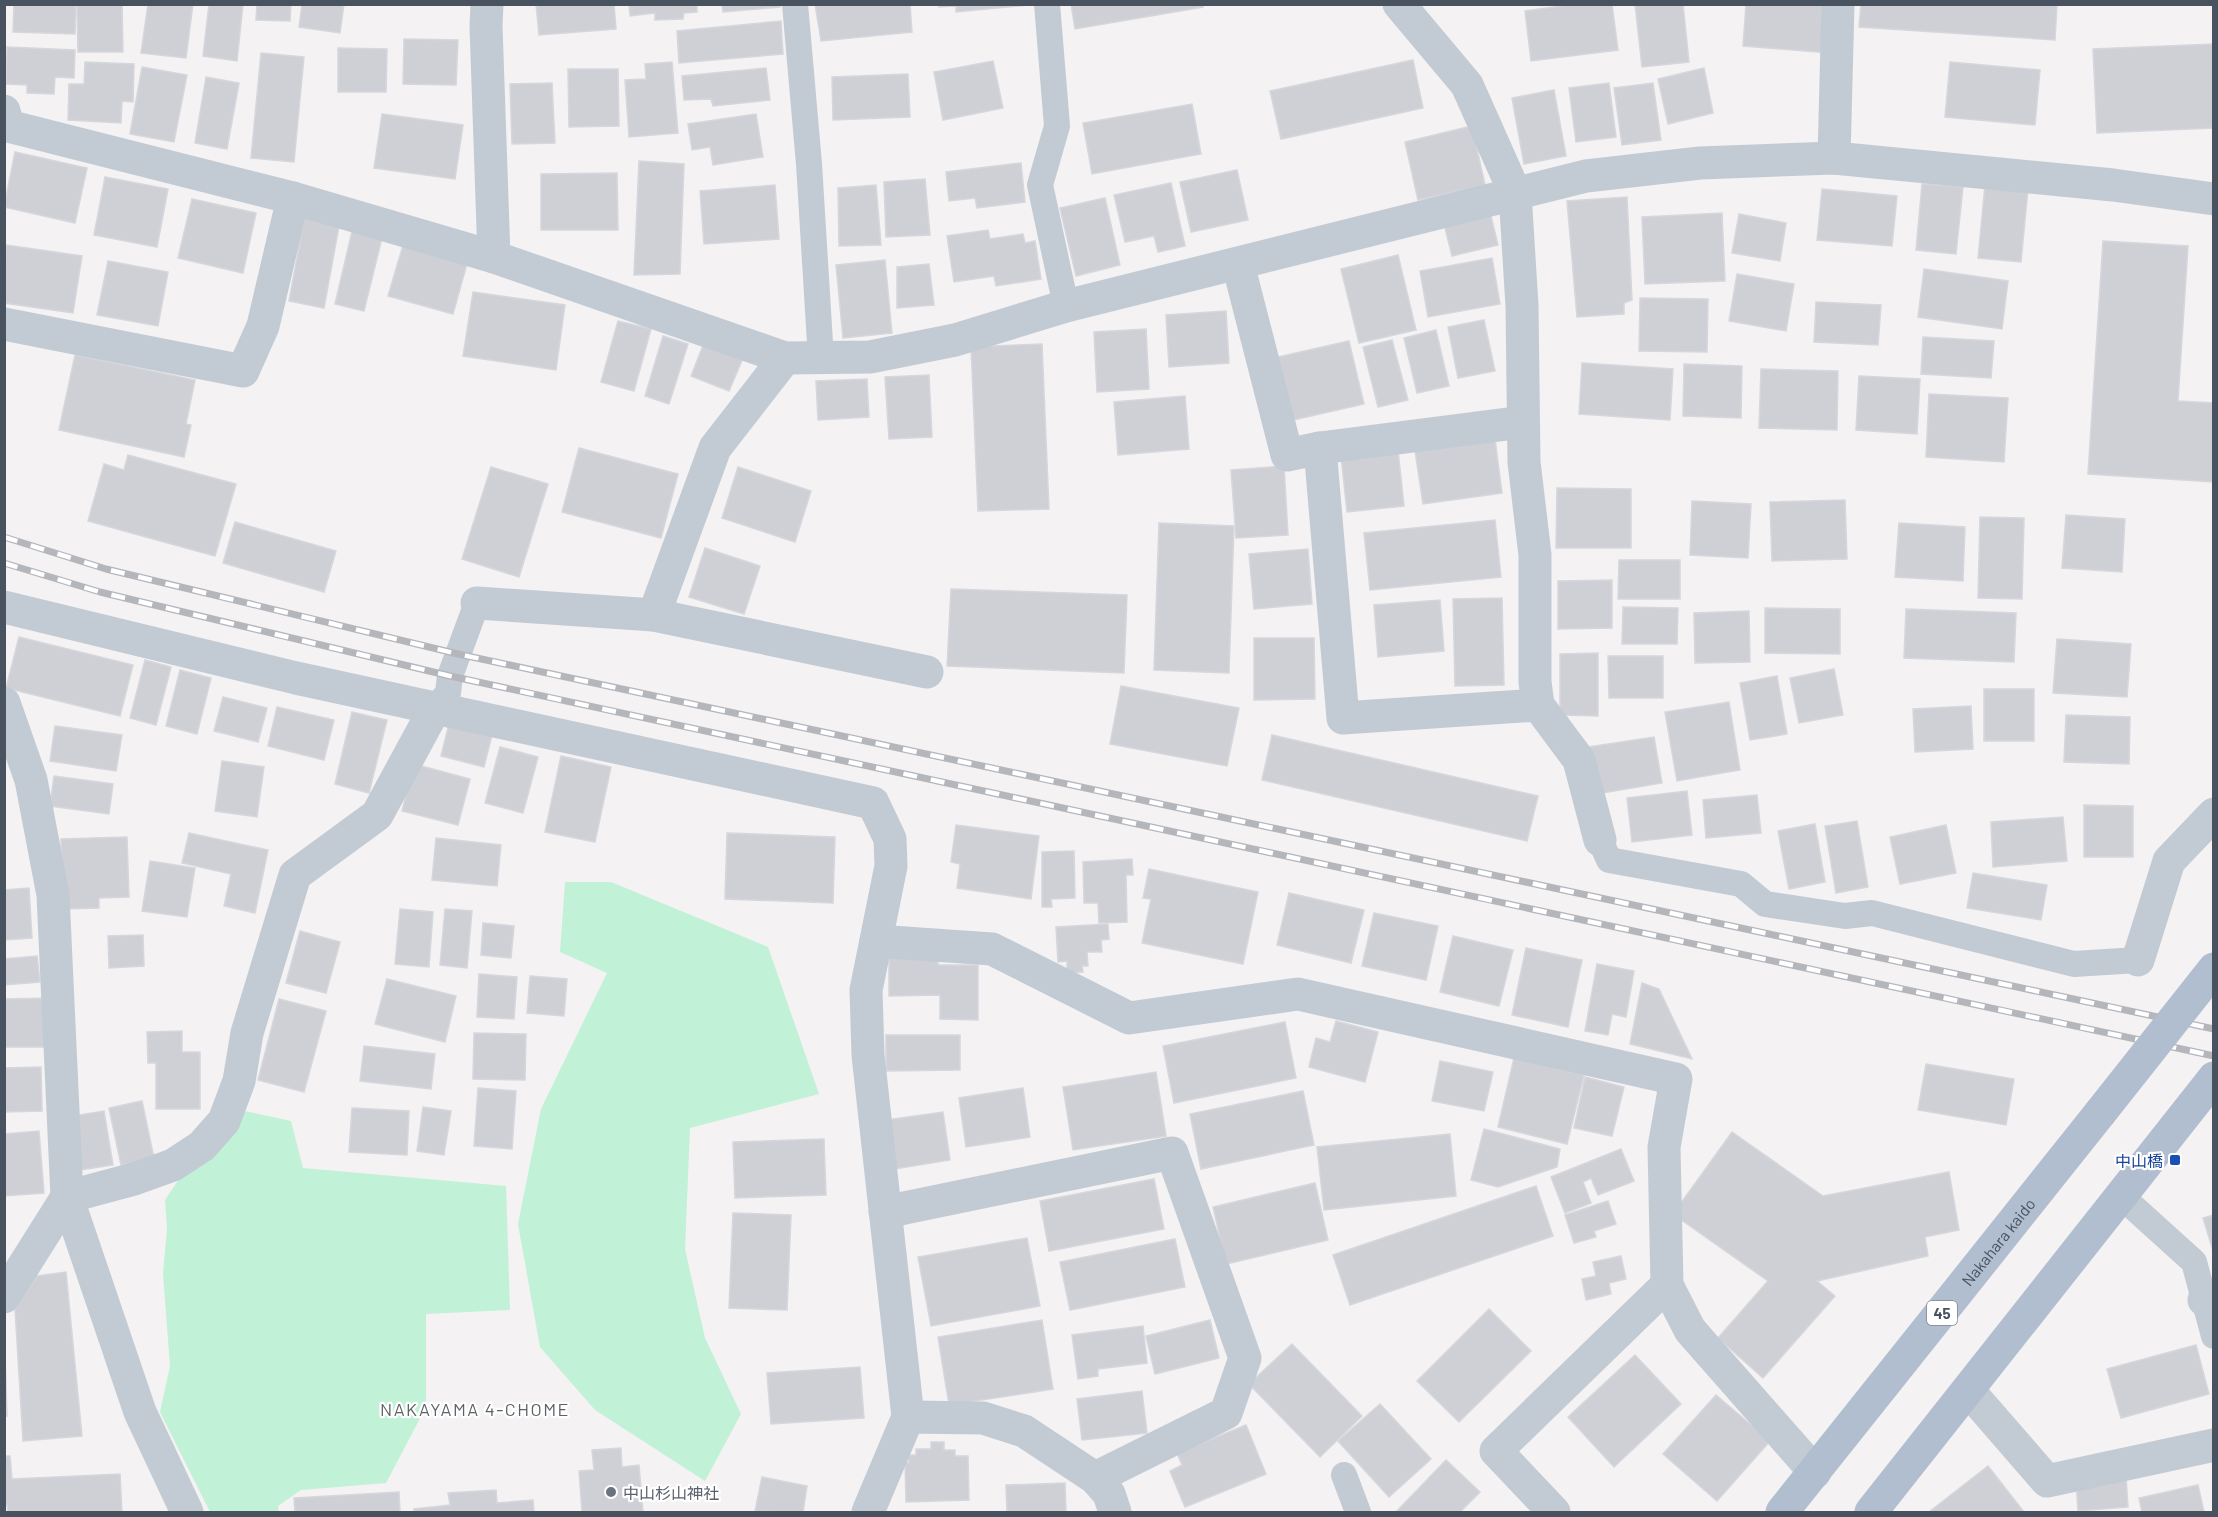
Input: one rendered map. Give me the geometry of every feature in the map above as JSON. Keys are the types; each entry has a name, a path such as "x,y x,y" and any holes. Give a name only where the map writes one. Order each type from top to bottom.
{"main road":[{"name":"Nakahara kaido","path":"1782,1512 2214,969"},
{"path":"1871,1512 2214,1078"}],"street":[{"path":"487,4 494,257"},
{"path":"1399,4 1467,85 1515,193 1522,306 1524,462 1535,555 1535,682 1538,705 1579,760 1600,840"},
{"path":"1834,159 1838,4"},
{"path":"6,127 292,198 494,257 785,357 821,359 870,357 955,340 1066,306 1586,176 1700,163 1834,159 2113,185 2214,199"},
{"path":"4,324 243,371 263,326 292,198"},
{"path":"1238,264 1287,455 1320,448 1523,422"},
{"path":"654,615 715,448 785,357"},
{"path":"1320,448 1343,718 1538,705"},
{"path":"477,603 654,615 927,672"},
{"path":"4,607 296,678 873,803 890,839 891,866 866,990 868,1055 908,1418 868,1512"},
{"path":"4,703 31,780 53,895 67,1197 140,1412 187,1512"},
{"path":"4,1297 67,1197 134,1179 173,1165 202,1146 224,1121 239,1082 247,1033 295,875 376,815 435,708"},
{"path":"2138,960 2169,861 2214,814"},
{"path":"876,941 992,949 1130,1018 1298,994 1676,1078 1664,1147 1667,1285 1690,1330 1815,1472"},
{"path":"885,1212 1172,1153 1245,1358 1226,1413 1095,1478"},
{"path":"1554,1512 1496,1451 1667,1285"},
{"path":"1968,1390 2047,1481 2214,1445"},
{"path":"908,1418 983,1418 1024,1431 1095,1478 1109,1494 1115,1512"}],"lane":[{"path":"795,4 810,164 821,359"},
{"path":"1047,4 1057,126 1040,185 1066,306"},
{"path":"435,708 448,693 450,675 477,603"},
{"path":"1600,840 1609,860 1741,884 1765,904 1845,916 1872,913 2074,964 2138,960"},
{"path":"2121,1196 2194,1262 2209,1298 2214,1336"},
{"path":"1344,1475 1358,1512"}],"green space":[{"path":"565,882 611,882 768,947 819,1094 690,1128 685,1249 705,1338 741,1414 705,1481 595,1410 540,1347 518,1224 541,1109 607,973 560,952"},
{"path":"240,1110 291,1121 303,1168 506,1186 510,1310 426,1314 426,1407 386,1483 301,1490 278,1506 279,1512 210,1512 160,1412 170,1366 163,1274 167,1229 165,1200 177,1182 212,1156"}],"building":[{"path":"14,4 76,4 75,34 13,32"},
{"path":"77,4 122,4 123,52 78,52"},
{"path":"148,4 193,4 186,58 141,53"},
{"path":"209,4 243,4 237,61 203,56"},
{"path":"257,4 291,4 290,21 256,20"},
{"path":"302,4 344,4 340,33 299,27"},
{"path":"536,4 614,4 616,29 539,35"},
{"path":"629,4 697,4 697,12 684,13 683,19 655,20 655,13 630,16"},
{"path":"722,4 779,4 780,7 723,12"},
{"path":"815,4 910,4 912,32 821,41"},
{"path":"940,4 1029,5 956,12 956,6 939,7"},
{"path":"1071,4 1203,4 1203,7 1075,29"},
{"path":"1577,4 1612,4 1618,50 1531,61 1525,11"},
{"path":"1635,4 1683,4 1689,62 1642,67"},
{"path":"1746,4 1833,4 1829,53 1743,46"},
{"path":"1861,4 2057,4 2055,40 1859,27"},
{"path":"781,21 783,54 679,63 677,31"},
{"path":"404,39 458,40 456,85 403,84"},
{"path":"2214,44 2214,128 2097,133 2093,49"},
{"path":"7,47 75,50 74,78 55,77 54,94 27,93 27,85 6,84"},
{"path":"338,48 387,49 386,92 338,92"},
{"path":"261,53 304,57 294,162 251,158"},
{"path":"1413,60 1423,108 1281,139 1270,91"},
{"path":"993,61 1003,108 943,120 934,72"},
{"path":"85,62 134,64 133,102 122,101 121,123 68,120 69,84 84,84"},
{"path":"672,62 678,133 629,137 625,80 646,79 645,64"},
{"path":"1950,62 2040,70 2035,125 1945,117"},
{"path":"142,67 187,75 174,142 130,134"},
{"path":"766,68 770,100 713,106 711,99 684,100 682,76"},
{"path":"1704,68 1713,113 1668,124 1658,79"},
{"path":"568,69 618,69 619,126 569,127"},
{"path":"908,74 910,117 833,120 832,77"},
{"path":"206,77 239,83 227,149 195,143"},
{"path":"552,83 555,143 512,144 510,84"},
{"path":"1609,83 1616,137 1576,142 1569,88"},
{"path":"1653,83 1661,140 1622,145 1614,88"},
{"path":"1554,90 1566,156 1524,164 1512,98"},
{"path":"1192,104 1201,154 1092,174 1083,123"},
{"path":"382,114 463,125 455,179 374,168"},
{"path":"756,114 763,157 713,165 710,147 692,150 688,124"},
{"path":"1472,126 1485,185 1418,200 1405,142"},
{"path":"15,152 87,168 75,223 4,207"},
{"path":"639,161 684,164 680,274 634,275"},
{"path":"1021,163 1025,202 977,208 975,198 949,201 946,172"},
{"path":"1237,170 1248,220 1191,232 1180,182"},
{"path":"617,173 618,230 541,230 541,174"},
{"path":"105,177 168,189 157,247 94,235"},
{"path":"925,179 930,235 886,237 884,182"},
{"path":"1171,183 1185,246 1158,252 1154,236 1125,242 1114,195"},
{"path":"1922,184 1963,187 1956,254 1916,250"},
{"path":"775,185 779,239 704,244 700,191"},
{"path":"876,185 881,245 839,246 838,188"},
{"path":"1985,185 2028,189 2021,262 1978,258"},
{"path":"1822,189 1897,196 1892,246 1817,240"},
{"path":"1627,197 1632,300 1624,303 1624,314 1577,317 1567,201"},
{"path":"1105,198 1120,265 1076,276 1060,208"},
{"path":"192,199 256,213 243,273 178,258"},
{"path":"1490,212 1498,245 1452,256 1444,224"},
{"path":"1722,213 1725,281 1645,284 1642,217"},
{"path":"1739,214 1786,223 1780,261 1732,253"},
{"path":"305,215 340,221 324,308 289,301"},
{"path":"353,227 383,234 364,311 335,304"},
{"path":"988,230 990,239 1023,234 1025,243 1035,241 1041,279 996,286 994,276 954,282 947,236"},
{"path":"2103,241 2188,246 2178,401 2214,403 2214,482 2088,474"},
{"path":"404,242 468,260 453,314 388,296"},
{"path":"6,245 82,256 73,313 4,303"},
{"path":"1398,255 1416,330 1359,343 1341,269"},
{"path":"1492,258 1500,304 1428,317 1420,271"},
{"path":"885,260 892,333 843,338 836,265"},
{"path":"108,261 168,272 158,326 97,315"},
{"path":"929,264 934,305 897,308 897,267"},
{"path":"1924,269 2008,281 2002,329 1918,317"},
{"path":"1737,274 1794,284 1786,331 1729,321"},
{"path":"473,292 565,305 556,370 463,356"},
{"path":"1640,298 1708,299 1707,352 1639,351"},
{"path":"1816,302 1881,305 1878,345 1814,342"},
{"path":"1226,311 1229,363 1169,367 1166,315"},
{"path":"1484,320 1495,371 1458,378 1448,327"},
{"path":"618,321 651,329 634,391 601,382"},
{"path":"1146,329 1149,389 1097,392 1094,332"},
{"path":"1436,330 1449,386 1417,393 1404,338"},
{"path":"663,336 688,344 669,404 645,396"},
{"path":"1923,337 1994,341 1991,378 1921,374"},
{"path":"1392,340 1408,400 1378,407 1363,347"},
{"path":"1349,341 1364,404 1293,420 1278,357"},
{"path":"704,343 743,358 729,391 691,376"},
{"path":"1042,344 1049,509 978,511 971,347"},
{"path":"75,355 195,380 186,424 191,425 184,457 59,430"},
{"path":"1582,363 1673,369 1670,420 1579,414"},
{"path":"1684,364 1742,366 1741,418 1683,416"},
{"path":"1761,369 1838,371 1837,430 1759,428"},
{"path":"929,375 932,437 889,439 885,377"},
{"path":"1859,376 1920,379 1917,434 1856,430"},
{"path":"867,379 869,417 818,420 816,381"},
{"path":"1929,394 2008,398 2004,462 1926,457"},
{"path":"1185,396 1189,449 1118,455 1114,402"},
{"path":"1495,439 1502,493 1423,504 1415,451"},
{"path":"579,448 678,474 661,538 562,512"},
{"path":"1398,450 1404,506 1347,512 1341,456"},
{"path":"128,455 236,484 215,556 88,521 104,464 124,470"},
{"path":"1284,466 1288,535 1236,538 1231,470"},
{"path":"491,467 548,484 519,577 462,559"},
{"path":"738,467 811,491 795,542 722,518"},
{"path":"1557,488 1631,489 1631,548 1556,548"},
{"path":"1845,500 1847,559 1772,561 1770,502"},
{"path":"1692,501 1751,504 1748,558 1690,555"},
{"path":"2066,515 2125,519 2122,572 2062,568"},
{"path":"1980,517 2024,518 2022,599 1978,598"},
{"path":"1495,520 1501,577 1370,590 1364,533"},
{"path":"235,522 336,551 324,592 223,563"},
{"path":"1159,523 1234,526 1229,673 1154,670"},
{"path":"1899,523 1965,527 1963,581 1895,577"},
{"path":"705,548 760,566 744,614 689,597"},
{"path":"1308,549 1312,604 1254,609 1249,554"},
{"path":"1619,560 1680,560 1680,599 1618,599"},
{"path":"1612,580 1612,628 1558,629 1558,581"},
{"path":"951,589 1127,595 1124,673 947,666"},
{"path":"1502,598 1504,685 1455,686 1453,599"},
{"path":"1440,600 1444,651 1378,657 1374,605"},
{"path":"1623,607 1678,608 1677,644 1622,644"},
{"path":"1765,608 1840,609 1840,654 1765,653"},
{"path":"1906,609 2016,613 2014,662 1904,658"},
{"path":"1749,611 1750,662 1695,663 1694,613"},
{"path":"19,637 133,665 120,716 6,688"},
{"path":"1254,638 1314,638 1315,699 1254,700"},
{"path":"2057,639 2131,644 2127,697 2053,693"},
{"path":"1598,653 1598,716 1560,715 1560,654"},
{"path":"1608,656 1663,656 1663,698 1609,698"},
{"path":"145,660 171,667 156,725 130,718"},
{"path":"1834,669 1843,715 1799,723 1790,678"},
{"path":"180,670 211,678 197,734 166,726"},
{"path":"1777,676 1787,734 1750,740 1740,683"},
{"path":"1121,686 1239,708 1227,766 1110,744"},
{"path":"1984,689 2034,689 2034,741 1984,741"},
{"path":"223,697 267,708 258,742 214,731"},
{"path":"1729,702 1740,770 1677,781 1665,712"},
{"path":"1971,706 1973,749 1915,752 1913,709"},
{"path":"277,707 334,720 324,760 268,746"},
{"path":"352,712 387,720 369,793 335,784"},
{"path":"2066,715 2130,717 2129,764 2064,762"},
{"path":"449,724 492,735 484,767 441,756"},
{"path":"55,726 122,735 116,771 50,761"},
{"path":"1272,735 1538,796 1527,841 1262,780"},
{"path":"1654,737 1662,783 1597,794 1589,747"},
{"path":"500,747 538,757 523,813 485,803"},
{"path":"561,756 611,767 595,842 545,832"},
{"path":"222,761 264,767 257,817 215,811"},
{"path":"414,764 470,779 458,825 402,811"},
{"path":"54,776 113,784 109,814 50,806"},
{"path":"1687,791 1692,835 1632,842 1627,798"},
{"path":"1757,795 1761,833 1706,838 1703,800"},
{"path":"2084,805 2133,806 2133,857 2084,857"},
{"path":"2063,817 2067,861 1993,867 1991,822"},
{"path":"1857,821 1868,887 1836,893 1825,826"},
{"path":"1815,824 1825,882 1789,889 1778,831"},
{"path":"956,825 1039,836 1031,899 957,888 960,864 951,862"},
{"path":"1946,825 1956,873 1900,884 1890,837"},
{"path":"189,833 268,850 255,913 224,906 231,874 182,863"},
{"path":"727,833 835,837 833,903 725,899"},
{"path":"127,837 129,897 99,898 99,908 63,909 61,839"},
{"path":"436,838 501,845 497,886 432,880"},
{"path":"1074,851 1075,898 1051,899 1052,907 1042,907 1042,852"},
{"path":"1132,859 1133,875 1126,875 1127,922 1099,923 1098,903 1084,903 1083,862"},
{"path":"150,861 195,868 187,917 142,911"},
{"path":"1149,869 1258,892 1243,964 1142,943 1151,899 1143,898"},
{"path":"1973,873 2047,885 2041,920 1967,908"},
{"path":"29,888 32,938 4,940 4,890"},
{"path":"1289,893 1364,910 1351,963 1277,945"},
{"path":"400,909 433,912 429,967 395,964"},
{"path":"445,909 472,911 467,968 440,965"},
{"path":"1374,913 1438,926 1426,980 1362,966"},
{"path":"483,923 514,926 511,958 481,955"},
{"path":"1108,924 1109,939 1101,940 1102,952 1087,952 1088,966 1082,966 1083,972 1067,973 1067,961 1058,962 1056,927"},
{"path":"300,931 340,942 326,993 286,983"},
{"path":"143,935 144,966 109,968 108,936"},
{"path":"1453,936 1513,950 1499,1006 1440,992"},
{"path":"1526,948 1582,960 1568,1027 1512,1015"},
{"path":"889,953 938,953 938,965 978,965 978,1020 940,1019 940,995 889,996"},
{"path":"37,956 40,982 4,985 4,959"},
{"path":"1597,964 1634,971 1626,1017 1612,1014 1608,1035 1585,1031"},
{"path":"479,974 517,977 514,1019 477,1017"},
{"path":"530,976 567,979 564,1016 527,1013"},
{"path":"387,979 456,996 445,1042 375,1024"},
{"path":"1642,983 1659,989 1692,1059 1630,1044"},
{"path":"52,998 52,1047 4,1047 4,999"},
{"path":"279,999 326,1011 304,1092 258,1080"},
{"path":"1336,1021 1378,1032 1365,1082 1309,1067 1316,1038 1330,1042"},
{"path":"1285,1022 1296,1078 1174,1103 1163,1046"},
{"path":"182,1031 182,1052 200,1052 200,1109 156,1109 156,1063 148,1063 147,1032"},
{"path":"474,1033 526,1034 525,1080 473,1079"},
{"path":"886,1035 960,1035 960,1070 886,1071"},
{"path":"364,1046 435,1054 431,1089 360,1081"},
{"path":"1514,1058 1584,1075 1567,1144 1498,1127"},
{"path":"1440,1061 1493,1072 1484,1111 1432,1101"},
{"path":"1926,1064 2014,1079 2006,1125 1918,1110"},
{"path":"41,1067 42,1111 4,1112 4,1068"},
{"path":"1156,1072 1166,1136 1073,1150 1063,1087"},
{"path":"1585,1077 1624,1087 1612,1136 1574,1128"},
{"path":"478,1088 516,1091 512,1149 474,1146"},
{"path":"1023,1088 1030,1137 966,1147 959,1098"},
{"path":"1303,1091 1314,1145 1201,1169 1190,1114"},
{"path":"142,1101 154,1158 121,1165 109,1108"},
{"path":"423,1107 451,1111 444,1155 417,1151"},
{"path":"352,1108 409,1111 407,1155 349,1152"},
{"path":"104,1111 113,1165 75,1171 66,1117"},
{"path":"943,1112 950,1160 895,1169 887,1120"},
{"path":"1484,1129 1560,1149 1557,1167 1498,1187 1471,1180"},
{"path":"39,1131 44,1193 4,1196 4,1134"},
{"path":"1732,1132 1823,1196 1949,1172 1959,1230 1925,1237 1928,1256 1817,1281 1835,1296 1763,1378 1718,1338 1768,1281 1673,1214"},
{"path":"1450,1134 1456,1196 1324,1210 1317,1147"},
{"path":"824,1139 826,1195 735,1198 733,1142"},
{"path":"1621,1149 1634,1181 1598,1195 1591,1178 1583,1182 1591,1203 1565,1213 1551,1177"},
{"path":"1154,1179 1164,1229 1049,1251 1040,1201"},
{"path":"1315,1183 1328,1240 1226,1264 1213,1207"},
{"path":"1536,1186 1553,1236 1350,1305 1333,1255"},
{"path":"1608,1201 1616,1224 1594,1231 1596,1237 1574,1243 1565,1215"},
{"path":"733,1213 791,1215 787,1310 729,1308"},
{"path":"2214,1215 2214,1254 2203,1218"},
{"path":"1027,1238 1040,1306 931,1326 918,1257"},
{"path":"1175,1239 1185,1287 1070,1310 1060,1262"},
{"path":"1621,1256 1626,1279 1609,1283 1611,1294 1586,1300 1582,1279 1596,1276 1593,1262"},
{"path":"66,1272 82,1436 23,1441 15,1309 37,1276"},
{"path":"1489,1309 1531,1351 1459,1422 1417,1381"},
{"path":"1042,1320 1053,1389 949,1405 938,1337"},
{"path":"1210,1320 1219,1358 1155,1374 1146,1336"},
{"path":"1143,1326 1147,1363 1098,1369 1098,1376 1078,1379 1072,1335"},
{"path":"1292,1344 1362,1416 1320,1457 1249,1384"},
{"path":"2196,1345 2209,1394 2121,1418 2107,1369"},
{"path":"5,1355 7,1416 4,1416"},
{"path":"1635,1355 1681,1404 1614,1467 1568,1417"},
{"path":"860,1367 864,1418 771,1424 767,1373"},
{"path":"1142,1391 1147,1433 1082,1440 1077,1399"},
{"path":"1716,1395 1770,1441 1717,1501 1663,1454"},
{"path":"1380,1404 1431,1459 1389,1497 1338,1441"},
{"path":"1246,1425 1266,1474 1185,1507 1170,1471 1182,1465 1177,1453"},
{"path":"931,1442 944,1442 944,1450 955,1450 955,1456 968,1456 969,1500 906,1502 905,1462 909,1463 908,1455 916,1455 916,1449 931,1449"},
{"name":"中山杉山神社","path":"621,1448 622,1467 639,1465 643,1512 582,1512 579,1471 594,1470 592,1450"},
{"path":"4,1456 10,1456 12,1479 120,1474 122,1512 8,1512 7,1505 4,1505"},
{"path":"1446,1460 1480,1492 1460,1512 1396,1512"},
{"path":"1988,1466 2024,1512 1929,1512"},
{"path":"2126,1476 2128,1507 2078,1511 2076,1480"},
{"path":"762,1477 807,1486 803,1512 755,1511"},
{"path":"1065,1483 1066,1512 1007,1512 1006,1485"},
{"path":"2198,1485 2204,1512 2142,1512 2139,1498"},
{"path":"496,1490 497,1503 533,1500 534,1512 414,1512 414,1509 450,1505 448,1493"},
{"path":"399,1492 400,1512 295,1512 294,1498"}],"railway":[{"path":"4,537 106,569 458,654 2214,1029"},
{"path":"4,563 100,592 450,676 2214,1056"}],"place":[{"name":"中山橋","path":"2175,1160"},
{"name":"中山杉山神社","path":"611,1492"}],"district":[{"name":"NAKAYAMA 4-CHOME","path":"475,1409"}]}
